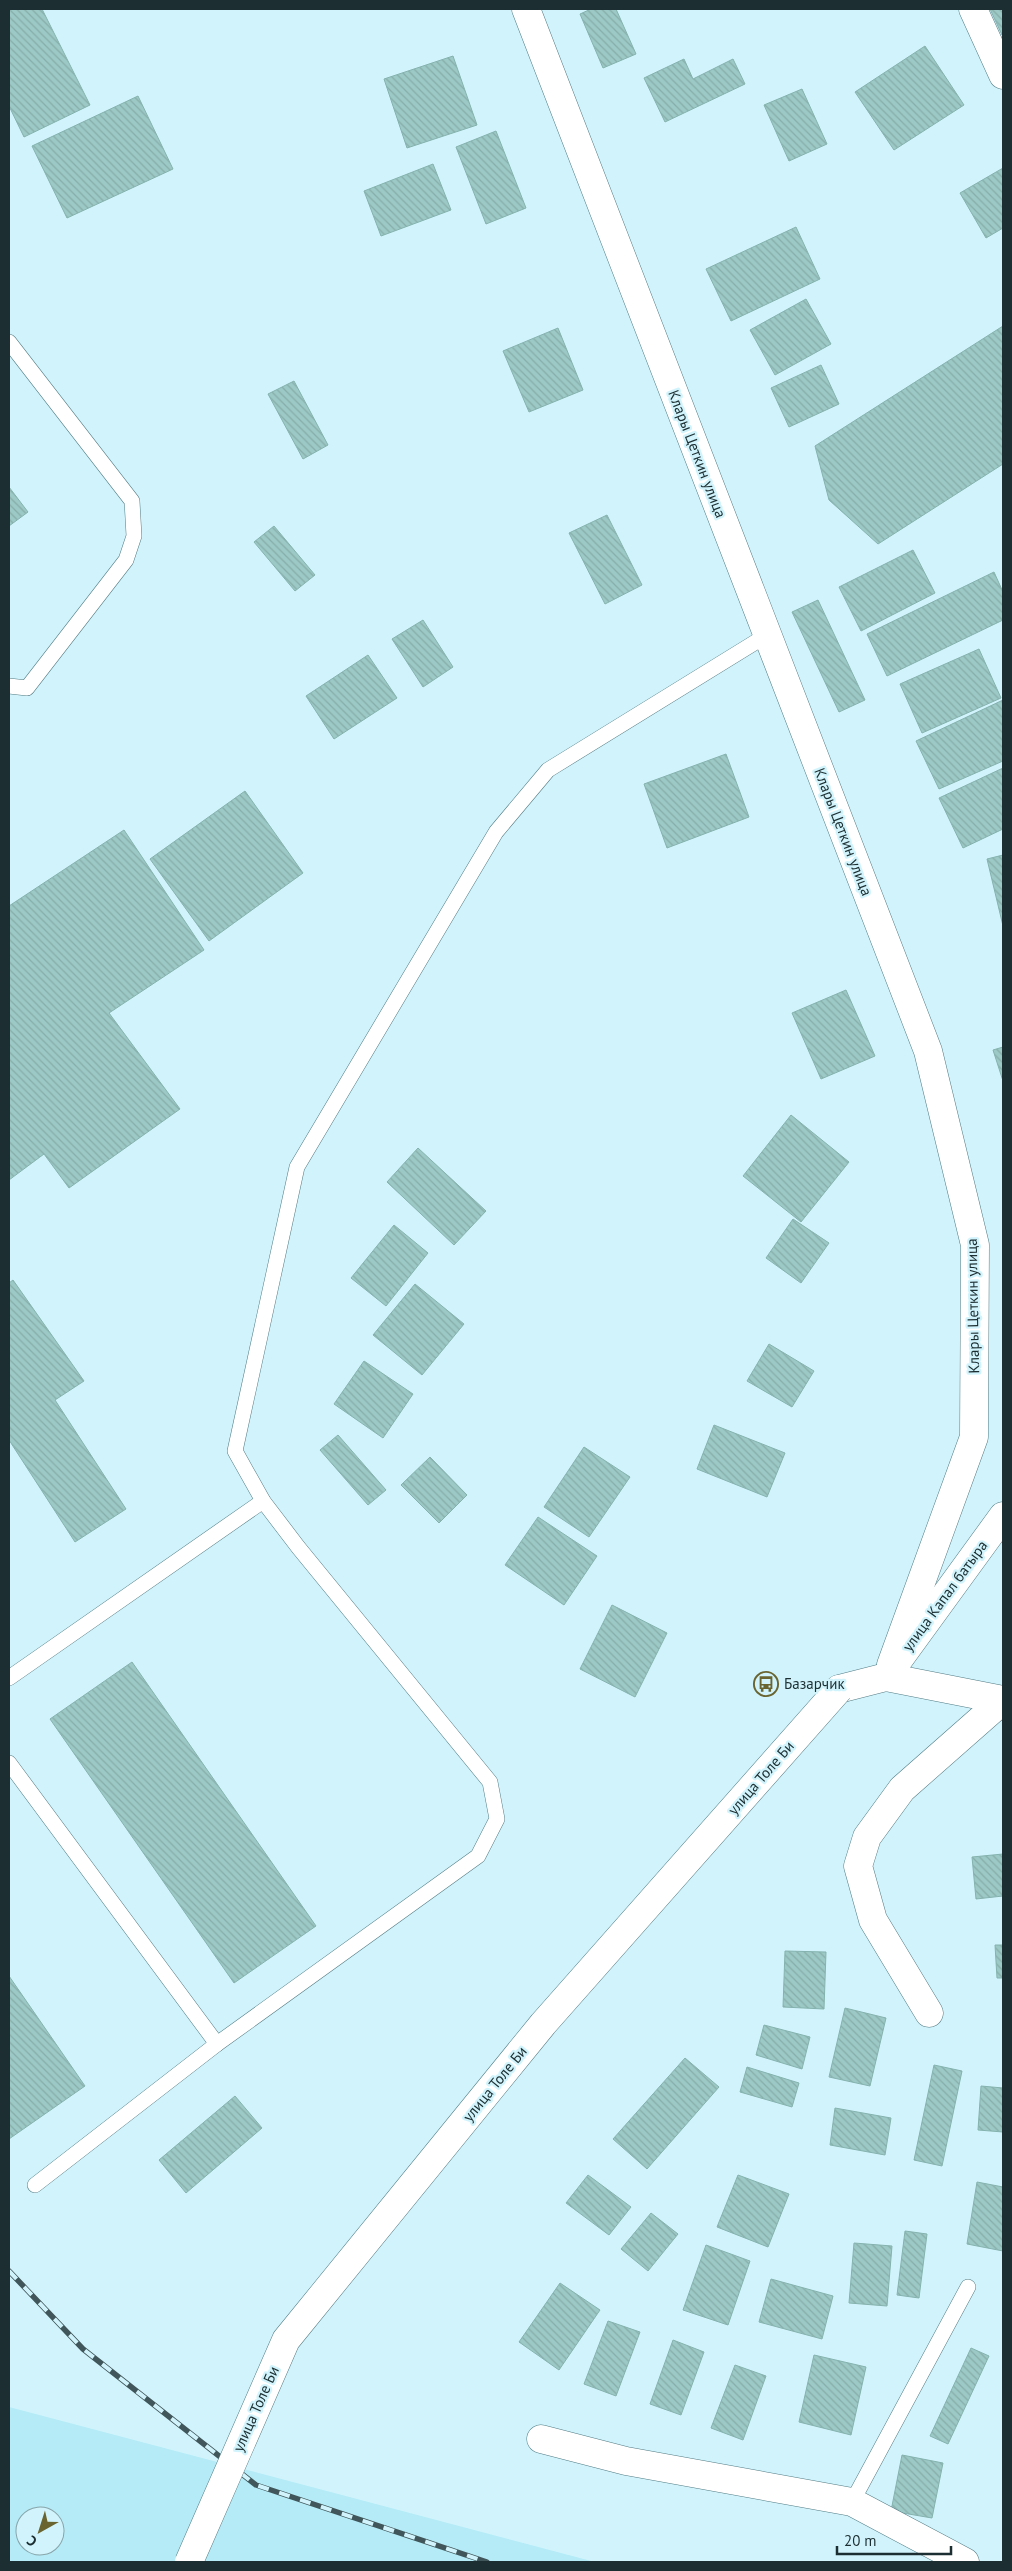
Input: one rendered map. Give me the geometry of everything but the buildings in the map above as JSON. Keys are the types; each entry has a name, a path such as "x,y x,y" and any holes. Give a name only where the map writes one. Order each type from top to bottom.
{"street":[{"name":"Клары Цеткин улица","path":"526,9 928,1051 975,1245 974,1437 886,1677"},
{"path":"973,9 1003,75"},
{"name":"улица Капал батыра","path":"886,1677 1003,1516"},
{"path":"886,1677 1003,1700"},
{"name":"улица Толе Би","path":"189,2562 286,2340 543,2024 839,1689 886,1677"},
{"path":"929,2013 873,1920 858,1866 867,1837 902,1789 1003,1700"},
{"path":"541,2439 626,2461 852,2502 965,2562"}],"lane":[{"path":"9,342 132,501 134,536 126,560 27,688 9,686"},
{"path":"35,2185 217,2044 478,1856 497,1819 490,1782 304,1555 263,1501 235,1451 298,1167 496,832 548,770 767,636"},
{"path":"9,1678 263,1501"},
{"path":"9,1763 217,2044"},
{"path":"852,2502 968,2287"}],"shaded area":[{"path":"9,2407 595,2562 9,2562"}],"railway":[{"path":"9,2271 83,2349 256,2485 487,2562"}],"place":[{"name":"Базарчик","path":"766,1684"}]}
